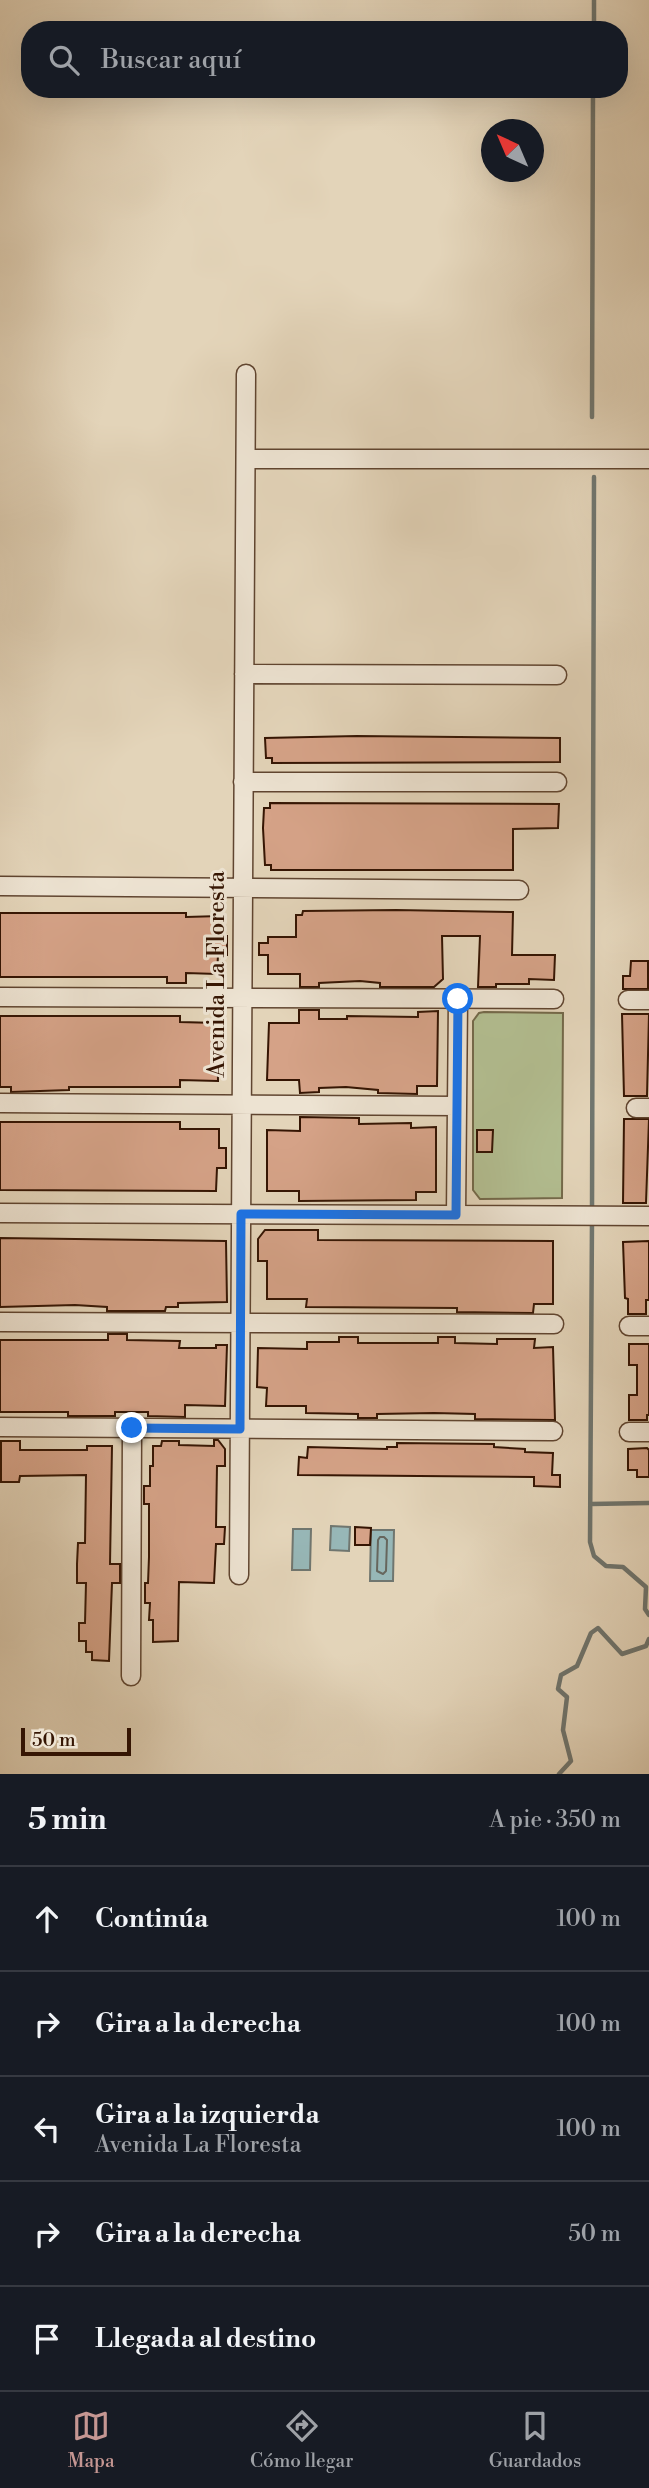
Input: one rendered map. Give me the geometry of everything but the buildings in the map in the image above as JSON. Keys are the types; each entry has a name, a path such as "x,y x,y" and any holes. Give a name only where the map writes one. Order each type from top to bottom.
{"street":[{"name":"Avenida La Floresta","path":"239,1575 246,374"},
{"path":"246,459 649,458"},
{"path":"244,674 557,675"},
{"path":"243,782 557,782"},
{"path":"0,886 519,890"},
{"path":"0,997 554,999"},
{"path":"456,1215 458,999"},
{"path":"628,1000 649,1000"},
{"path":"0,1103 457,1106"},
{"path":"0,1213 649,1216"},
{"path":"0,1322 554,1324"},
{"path":"629,1326 649,1326"},
{"path":"0,1427 554,1431"},
{"path":"131,1676 132,1428"},
{"path":"629,1432 649,1432"}],"green space":[{"path":"479,1013 563,1013 562,1198 480,1199 473,1190 473,1021"}],"water":[{"path":"331,1526 350,1527 349,1551 330,1550"},
{"path":"293,1529 311,1529 310,1570 292,1570"},
{"path":"371,1530 394,1530 393,1581 370,1581"}],"waterway":[{"path":"594,0 594,21"},
{"path":"592,417 593,98"},
{"path":"592,1211 594,477"},
{"path":"592,1220 590,1542 594,1556 606,1566 623,1567 646,1587 645,1609 649,1615"},
{"path":"591,1504 649,1503"},
{"path":"559,1774 571,1761 563,1730 567,1697 558,1689 561,1675 577,1666 591,1633 598,1628 622,1654 646,1646 649,1639"}],"route":[{"path":"132,1428 240,1429 241,1214 456,1215 458,999"}]}
